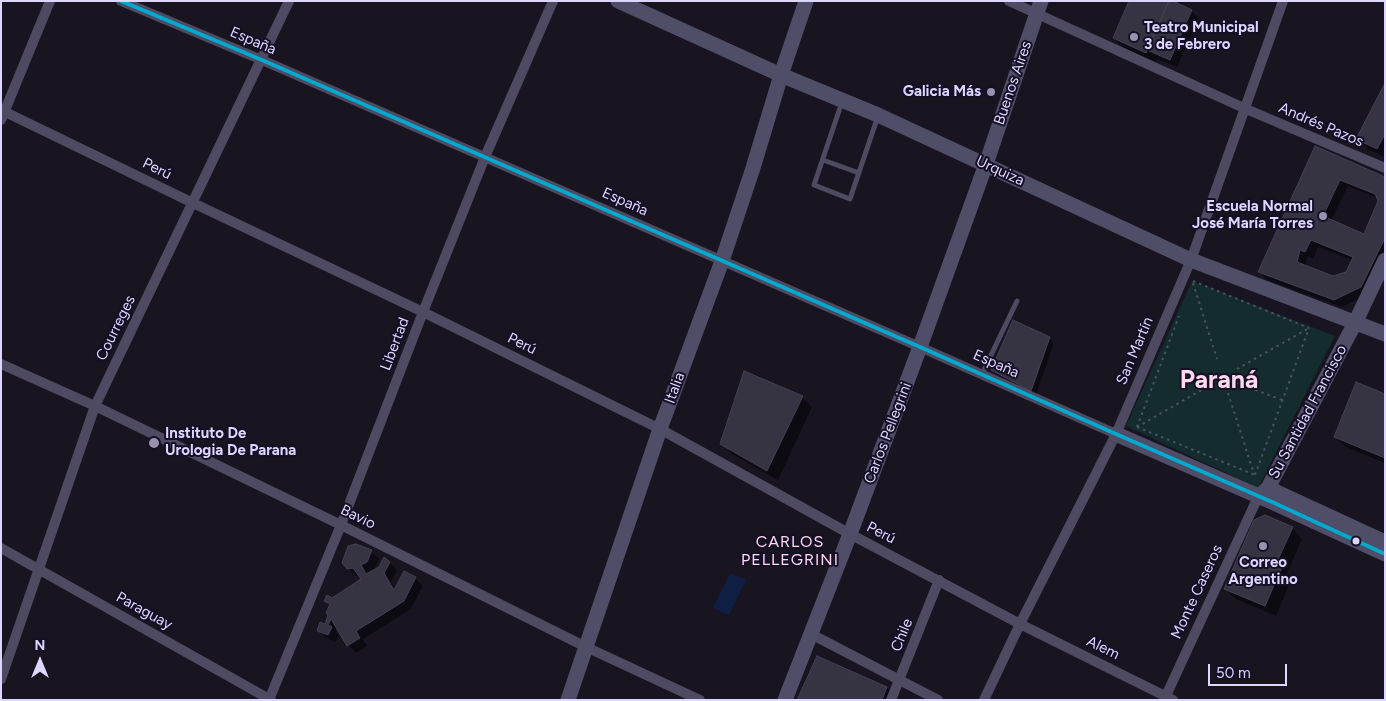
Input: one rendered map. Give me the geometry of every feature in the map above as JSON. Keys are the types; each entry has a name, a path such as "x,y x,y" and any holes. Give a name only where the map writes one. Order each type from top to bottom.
{"street":[{"path":"2,114 50,1"},
{"name":"España","path":"121,1 485,157 1116,434"},
{"name":"Courreges","path":"1,680 95,406 289,1"},
{"name":"Libertad","path":"270,699 341,525 485,157 553,1"},
{"name":"Urquiza","path":"618,1 781,75 878,115 1191,260 1385,334"},
{"name":"Italia","path":"568,700 660,429 722,261 806,1"},
{"name":"Andrés Pazos","path":"1009,1 1039,7 1246,109 1385,168"},
{"name":"San Martín","path":"984,700 1020,624 1116,434 1191,260 1283,1"},
{"name":"Buenos Aires","path":"986,164 1039,7"},
{"name":"Perú","path":"2,114 423,312 660,429 850,534 1020,624"},
{"name":"Carlos Pellegrini","path":"785,700 850,534 986,164"},
{"name":"Su Santidad Francisco","path":"1263,492 1355,323 1385,260"},
{"name":"Bavio","path":"1,364 95,406 341,525 586,647 700,700"},
{"path":"1116,434 1385,542"},
{"path":"1263,492 1272,502 1385,554"},
{"name":"Monte Caseros","path":"1168,698 1263,492"},
{"name":"Paraguay","path":"1,548 270,699"},
{"name":"Chile","path":"891,700 939,580"},
{"name":"Alem","path":"1020,624 1168,698"},
{"path":"811,634 938,700"}],"lane":[{"path":"843,100 814,185 850,199 878,115"},
{"path":"823,160 859,174"},
{"path":"982,374 1017,301"}],"path":[{"path":"1189,290 1192,281"},
{"path":"1192,281 1309,328"},
{"path":"1192,281 1217,358"},
{"path":"1137,427 1182,308"},
{"path":"1237,369 1309,328"},
{"path":"1254,475 1309,328"},
{"path":"1237,383 1282,400"},
{"path":"1137,427 1205,388"},
{"path":"1228,393 1254,475"},
{"path":"1137,427 1254,475"}],"green space":[{"path":"1192,281 1335,336 1258,488 1126,426"}],"water":[{"path":"730,573 746,580 729,615 713,608"}],"building":[{"path":"1129,1 1169,1 1146,53 1113,38"},
{"path":"1169,1 1192,10 1170,60 1147,50"},
{"path":"1385,83 1385,134 1377,149 1356,139"},
{"name":"Escuela Normal José María Torres","path":"1315,146 1385,177 1385,238 1361,287 1334,300 1258,272","holes":["1340,180 1375,194 1378,201 1364,234 1323,216","1311,240 1353,257 1346,272 1333,276 1297,262 1300,250 1305,252"]},
{"path":"1013,320 1050,337 1031,391 991,370"},
{"path":"744,371 803,396 767,471 720,444"},
{"path":"1356,382 1385,394 1385,458 1334,437"},
{"name":"Correo Argentino","path":"1265,515 1293,527 1276,564 1282,567 1265,606 1224,589 1254,520"},
{"path":"356,544 372,550 367,562 361,565 366,574 379,567 384,557 390,562 384,573 394,590 404,571 416,577 404,601 356,631 360,638 347,646 331,619 328,625 332,627 328,635 317,631 320,622 325,624 328,615 326,613 330,604 324,601 327,595 332,598 361,579 353,568 347,569 342,563 348,546"},
{"path":"817,656 887,687 882,700 797,700"}],"transit line":[{"path":"121,1 262,60 920,347 1272,502 1385,554"}],"place":[{"name":"Teatro Municipal 3 de Febrero","path":"1134,37"},
{"name":"Galicia Más","path":"991,92"},
{"name":"Escuela Normal José María Torres","path":"1323,216"},
{"name":"Instituto De Urologia De Parana","path":"154,443"},
{"name":"Correo Argentino","path":"1263,546"}],"district":[{"name":"Paraná","path":"1219,381"},
{"name":"CARLOS PELLEGRINI","path":"790,551"}]}
